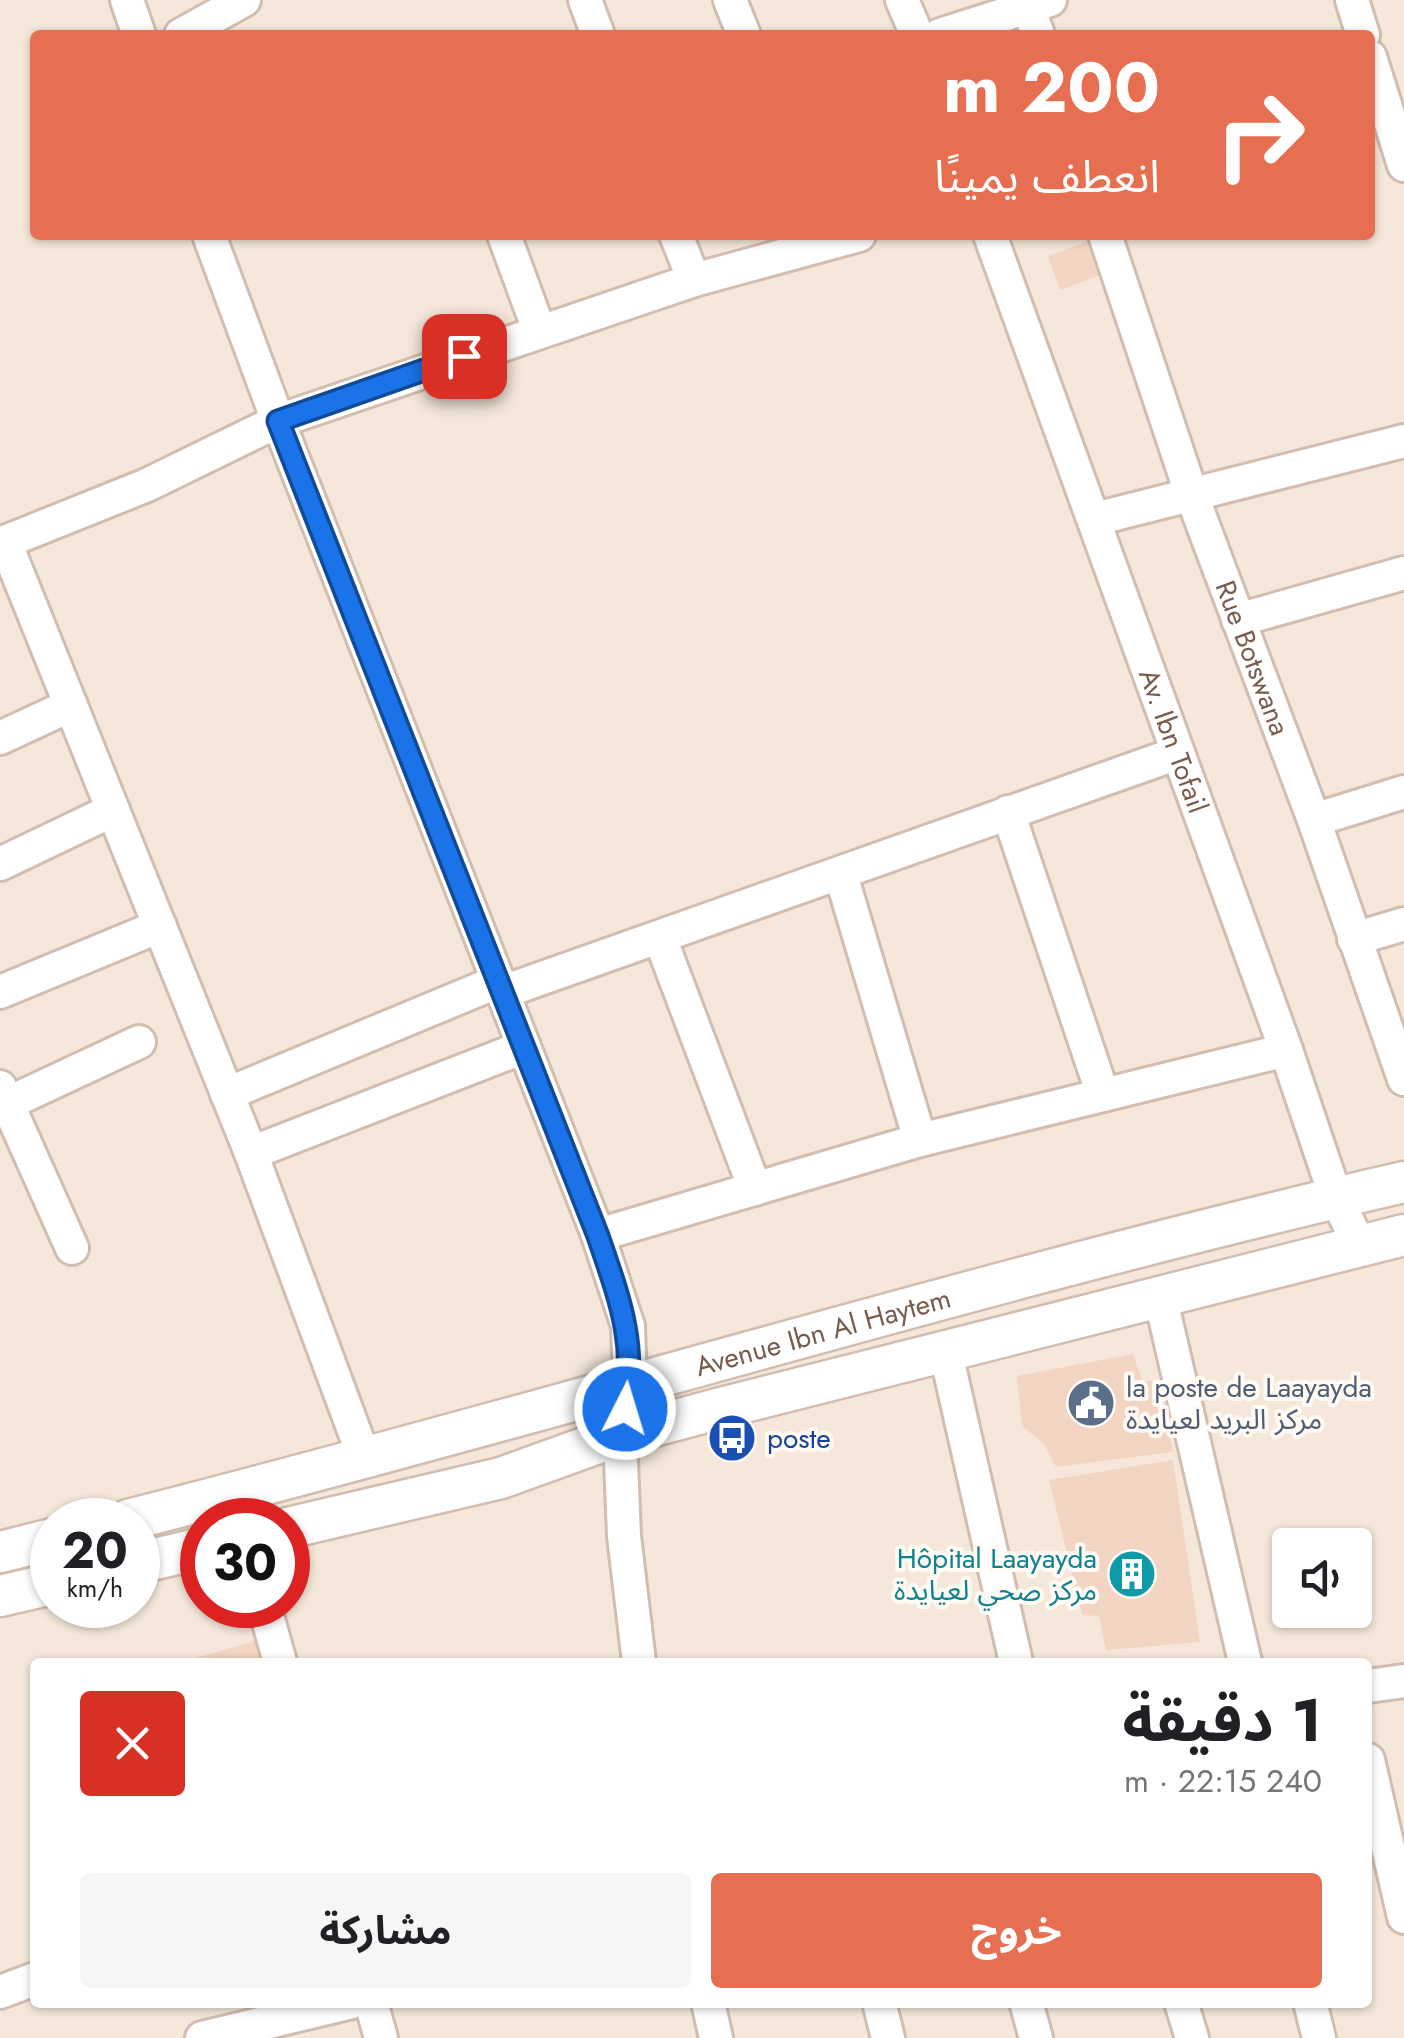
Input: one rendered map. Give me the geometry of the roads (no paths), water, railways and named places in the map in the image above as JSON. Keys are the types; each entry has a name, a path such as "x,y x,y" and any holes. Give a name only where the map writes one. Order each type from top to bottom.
{"street":[{"path":"127,0 137,30"},
{"path":"190,30 244,0"},
{"path":"730,0 742,30"},
{"path":"902,0 914,30"},
{"path":"1352,0 1361,30"},
{"path":"964,30 1039,14"},
{"path":"1375,74 1404,165"},
{"path":"211,240 598,1236 628,1326 630,1382 620,1435 624,1536 639,1658"},
{"path":"506,240 539,330"},
{"path":"678,240 694,280"},
{"path":"365,1460 251,1153 2,543 147,485 278,421 694,280 842,240"},
{"name":"Av. Ibn Tofail","path":"992,240 1336,1198 1360,1246"},
{"name":"Rue Botswana","path":"1107,240 1192,496 1314,820 1404,1079"},
{"path":"1094,519 1404,440"},
{"path":"1238,620 1404,572"},
{"path":"0,738 71,705"},
{"path":"227,1094 502,987 660,938 1178,753"},
{"path":"1314,820 1404,792"},
{"path":"0,864 113,810"},
{"path":"1008,812 1103,1095"},
{"path":"841,875 920,1140"},
{"path":"1354,939 1404,924"},
{"path":"0,992 160,926"},
{"path":"660,938 755,1189"},
{"path":"72,1248 2,1099 139,1042"},
{"path":"251,1153 524,1046"},
{"path":"598,1236 920,1140 1286,1050"},
{"name":"Avenue Ibn Al Haytem","path":"160,1512 365,1460 630,1382 1404,1182"},
{"name":"Avenue Ibn Al Haytem","path":"310,1523 501,1478 620,1435 945,1349 1404,1235"},
{"path":"1160,1296 1243,1658"},
{"path":"945,1349 1015,1658"},
{"path":"0,1552 30,1544"},
{"path":"0,1596 30,1589"},
{"path":"270,1628 279,1658"},
{"path":"1372,1685 1404,1681"},
{"path":"1372,1777 1404,1917"},
{"path":"0,1992 30,1981"},
{"path":"202,2038 327,2008"},
{"path":"373,2008 380,2038"},
{"path":"709,2008 716,2038"},
{"path":"880,2008 888,2038"},
{"path":"1028,2008 1036,2038"},
{"path":"1183,2008 1192,2038"},
{"path":"1311,2008 1318,2038"}],"place":[{"name":"la poste de Laayayda مركز البريد لعيايدة","path":"1091,1403"},
{"name":"poste","path":"732,1438"},
{"name":"Hôpital Laayayda مركز صحي لعيايدة","path":"1132,1574"}]}
